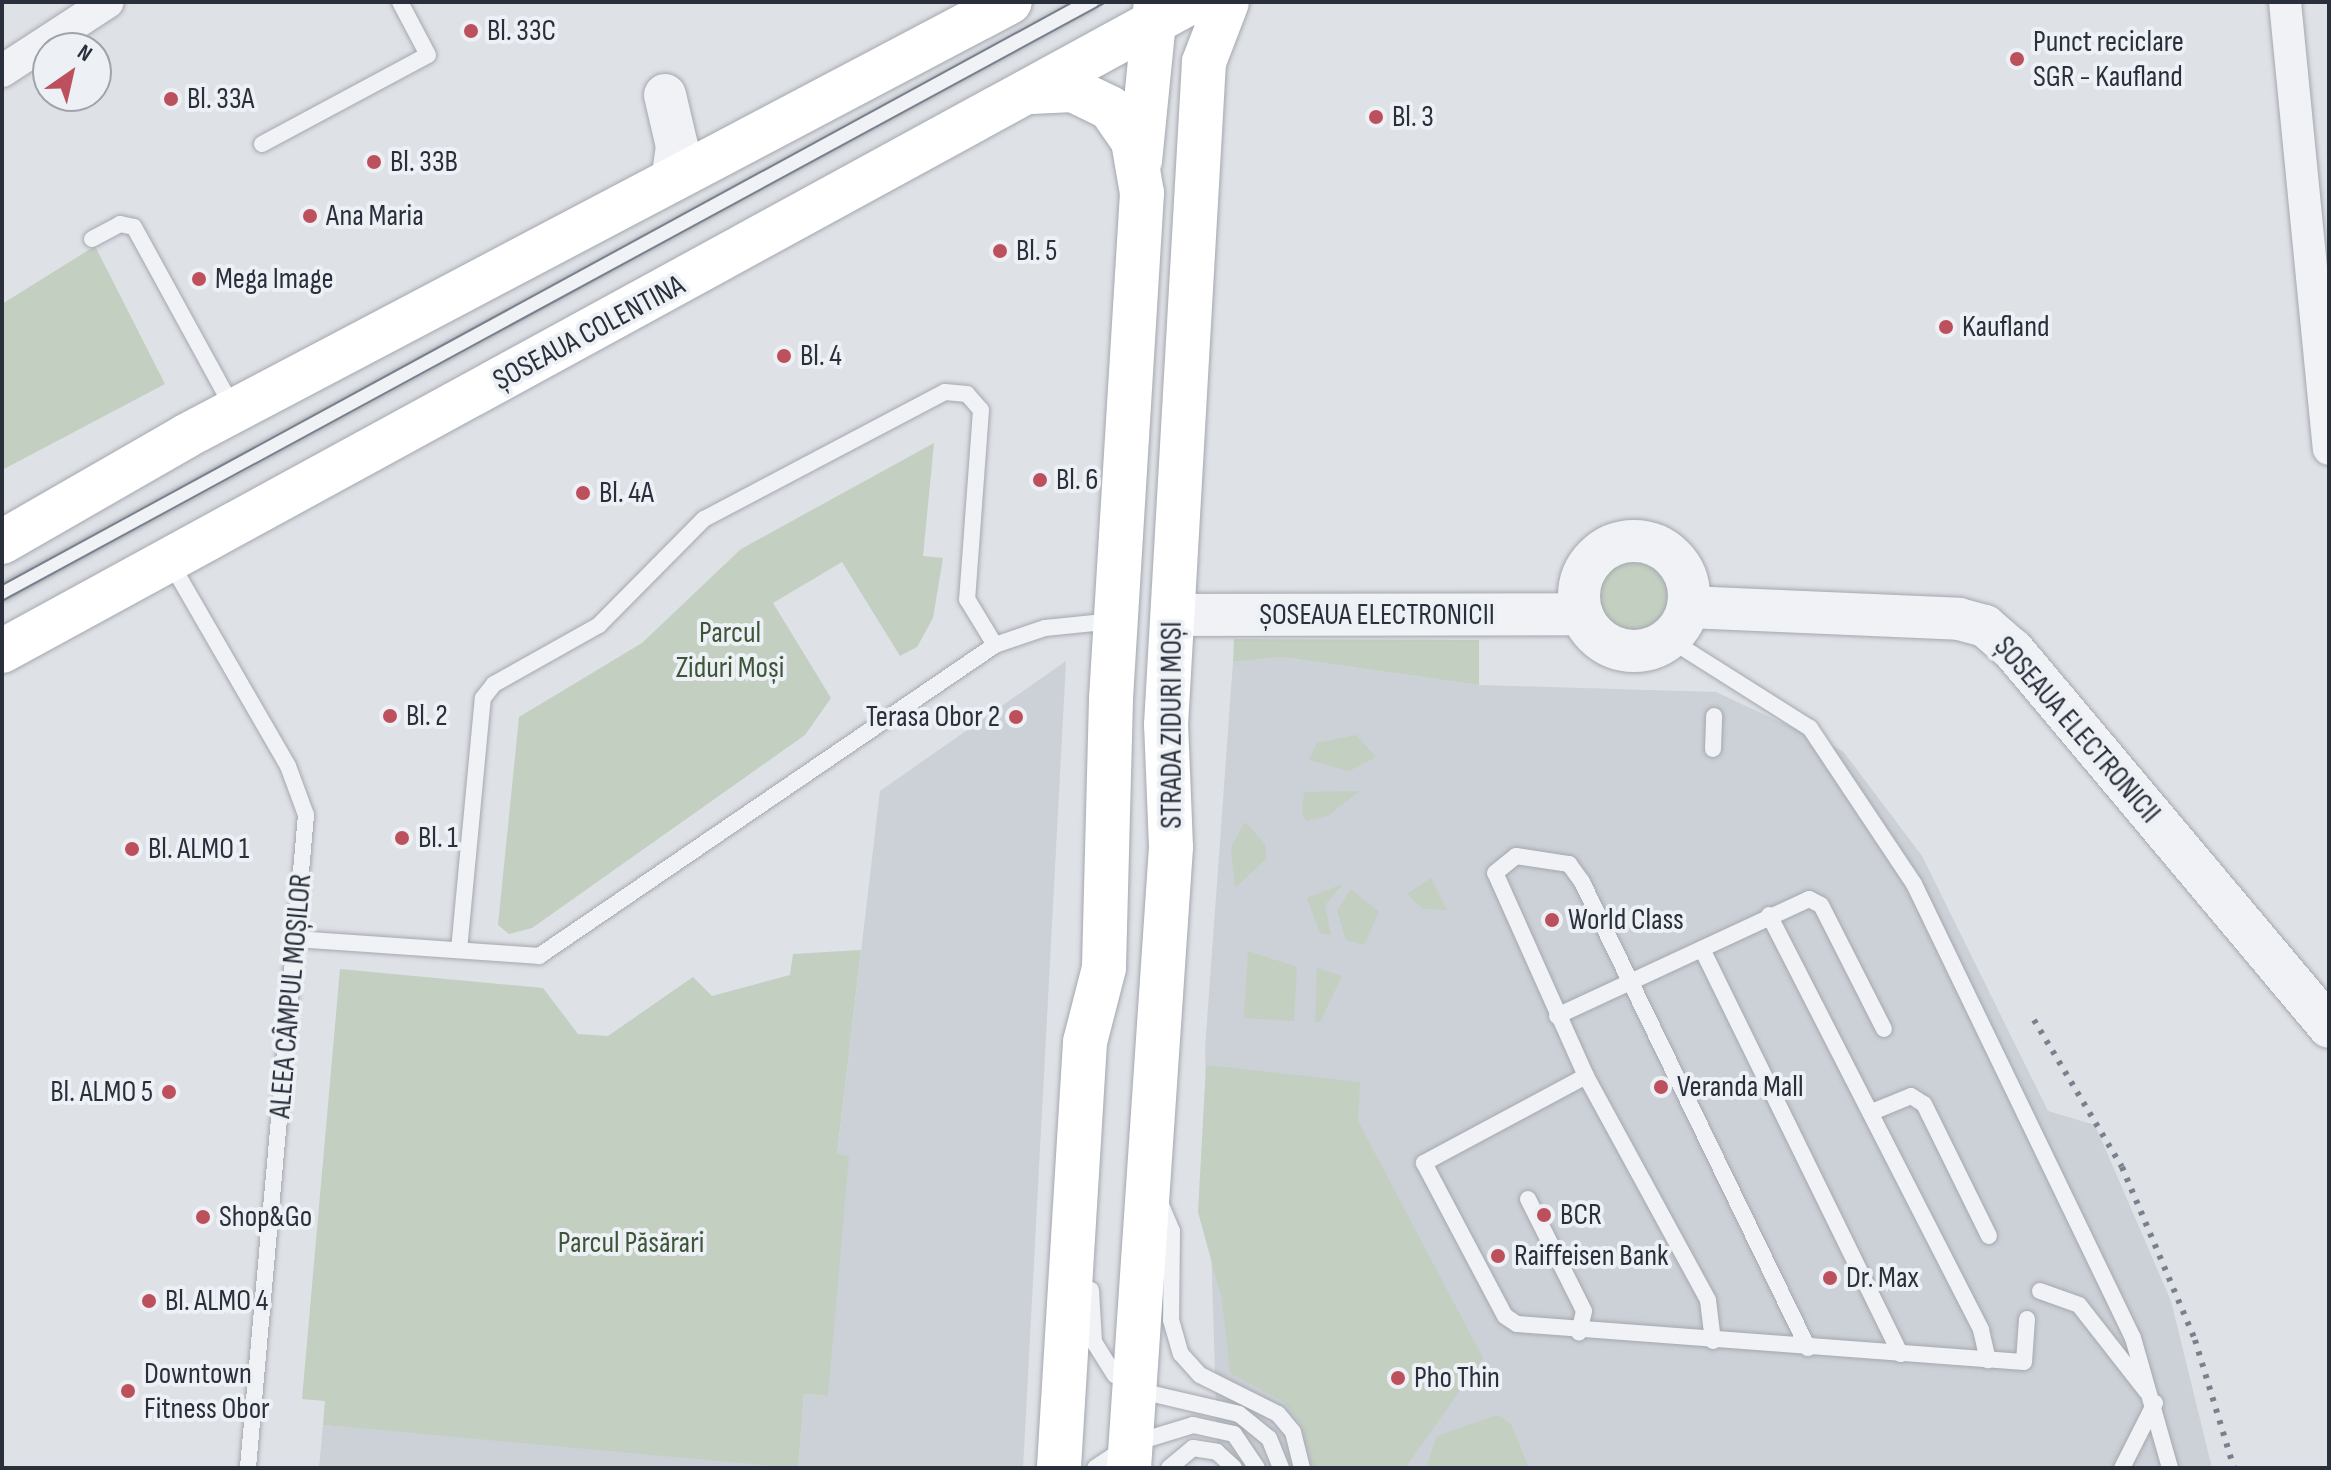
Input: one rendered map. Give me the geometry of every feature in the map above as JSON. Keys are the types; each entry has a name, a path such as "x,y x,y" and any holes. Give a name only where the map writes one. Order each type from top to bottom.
{"main road":[{"path":"2,542 235,412 1010,2"},
{"path":"1204,62 1227,2"},
{"path":"1168,9 1204,62"},
{"name":"STRADA ZIDURI MOȘI","path":"1059,1468 1085,1042 1104,968 1115,621 1139,171 1168,9"},
{"name":"ȘOSEAUA COLENTINA","path":"2,651 168,558 1031,92 1168,9"},
{"name":"STRADA ZIDURI MOȘI","path":"1130,1456 1154,1393 1149,1186 1171,847 1172,615 1204,62"},
{"name":"STRADA ZIDURI MOȘI","path":"1031,92 1073,90 1101,100 1123,123 1139,171"}],"street":[{"path":"2,71 108,2"},
{"path":"2285,2 2329,449"},
{"path":"672,181 677,146 665,95 686,120 732,149"},
{"path":"1632,540 1650,543 1679,564 1678,623 1649,649 1620,649 1602,642 1582,614 1579,588 1587,566 1607,548 1632,540"},
{"name":"ȘOSEAUA ELECTRONICII","path":"1172,615 1582,614"},
{"name":"ȘOSEAUA ELECTRONICII","path":"1678,623 1959,619 1985,626 2013,650 2329,1027"}],"lane":[{"path":"262,144 428,55 400,2"},
{"path":"2,593 1090,2"},
{"path":"92,239 120,224 134,227 235,412"},
{"path":"459,950 488,691 599,625 704,519 945,392 967,394 981,410 967,599 995,645"},
{"name":"ALEEA CÂMPUL MOȘILOR","path":"168,558 217,640 303,801 296,939 248,1468"},
{"path":"296,939 539,956 995,645 1045,628 1115,621"},
{"path":"1678,623 1794,715 1842,769 1914,884 2133,1338 2155,1403 2170,1468"},
{"path":"1713,749 1714,716"},
{"path":"1713,1341 1708,1300 1586,1076 1495,873 1516,856 1569,864 1633,983 1808,1348"},
{"path":"1557,1016 1809,899 1821,905 1884,1029"},
{"path":"1769,915 1981,1330 1988,1360"},
{"path":"1702,949 1900,1354"},
{"path":"1586,1076 1424,1163 1505,1316 1532,1329 2024,1362 2027,1319"},
{"path":"1872,1112 1911,1096 1924,1104 1989,1236"},
{"name":"STRADA ZIDURI MOȘI","path":"1081,1103 1099,1165"},
{"path":"1149,1186 1172,1231 1171,1320 1181,1354 1200,1375 1278,1414 1293,1432 1302,1468"},
{"path":"1528,1199 1584,1311 1579,1332"},
{"path":"1092,1276 1094,1342 1102,1362 1154,1393 1220,1407 1254,1423 1281,1468"},
{"path":"2040,1291 2079,1305 2155,1403"},
{"path":"2122,1468 2155,1403"},
{"path":"1095,1468 1216,1426 1246,1444 1257,1468"},
{"path":"1169,1468 1193,1448 1217,1452 1234,1468"}],"shaded area":[{"name":"Veranda Mall","path":"1281,657 1479,685 1716,692 1843,751 1922,856 2048,1111 2095,1125 2171,1301 2212,1468 1218,1468 1205,1049 1233,662"},
{"path":"1066,661 1023,1468 319,1468 323,1425 798,1467 804,1394 827,1396 848,1156 837,1155 880,791"}],"green space":[{"path":"95,246 165,384 2,470 2,304"},
{"name":"Parcul Ziduri Moși","path":"934,443 923,556 943,558 933,618 917,647 900,656 842,562 773,603 831,698 805,735 532,928 509,934 498,925 519,717 642,643 741,549"},
{"path":"1634,541 1655,545 1673,557 1685,575 1689,596 1685,617 1673,635 1655,647 1634,651 1613,647 1595,635 1583,617 1579,596 1583,575 1595,557 1613,545"},
{"path":"1234,639 1479,640 1479,685 1281,657 1233,662"},
{"path":"1356,735 1376,757 1349,771 1309,760 1317,743"},
{"path":"1360,791 1328,816 1306,821 1302,813 1304,792"},
{"path":"1245,822 1265,844 1266,859 1235,888 1231,847"},
{"path":"1431,878 1447,910 1423,909 1407,894"},
{"path":"1343,884 1325,905 1331,935 1320,933 1307,898"},
{"path":"1351,889 1379,912 1364,945 1346,940 1337,910"},
{"name":"Parcul Păsărari","path":"861,950 837,1154 849,1156 828,1396 804,1394 798,1468 323,1425 325,1401 302,1399 340,969 543,988 578,1034 608,1036 693,977 712,996 790,975 793,954"},
{"path":"1248,951 1297,967 1294,1021 1244,1018"},
{"path":"1317,968 1342,976 1320,1022 1315,1022"},
{"path":"1206,1065 1360,1082 1358,1121 1483,1358 1405,1468 1313,1468 1301,1424 1284,1402 1230,1373 1222,1300 1198,1212"},
{"path":"1497,1415 1511,1424 1529,1468 1426,1468 1437,1436"}],"tram line":[{"path":"2,585 1073,2"},
{"path":"2,601 1106,2"}],"railway":[{"path":"2034,1020 2122,1167 2195,1340 2234,1468"}],"place":[{"name":"Bl. 33C","path":"471,31"},
{"name":"Punct reciclare SGR - Kaufland","path":"2017,59"},
{"name":"Bl. 33A","path":"171,99"},
{"name":"Bl. 3","path":"1376,117"},
{"name":"Bl. 33B","path":"374,162"},
{"name":"Ana Maria","path":"310,216"},
{"name":"Bl. 5","path":"1000,251"},
{"name":"Mega Image","path":"199,279"},
{"name":"Kaufland","path":"1946,327"},
{"name":"Bl. 4","path":"784,356"},
{"name":"Bl. 6","path":"1040,480"},
{"name":"Bl. 4A","path":"583,493"},
{"name":"Bl. 2","path":"390,716"},
{"name":"Terasa Obor 2","path":"1016,717"},
{"name":"Bl. 1","path":"402,838"},
{"name":"Bl. ALMO 1","path":"132,849"},
{"name":"World Class","path":"1552,920"},
{"name":"Veranda Mall","path":"1661,1087"},
{"name":"Bl. ALMO 5","path":"169,1092"},
{"name":"BCR","path":"1544,1215"},
{"name":"Shop&Go","path":"203,1217"},
{"name":"Raiffeisen Bank","path":"1498,1256"},
{"name":"Dr. Max","path":"1830,1278"},
{"name":"Bl. ALMO 4","path":"149,1301"},
{"name":"Pho Thin","path":"1398,1378"},
{"name":"Downtown Fitness Obor","path":"128,1391"}]}
